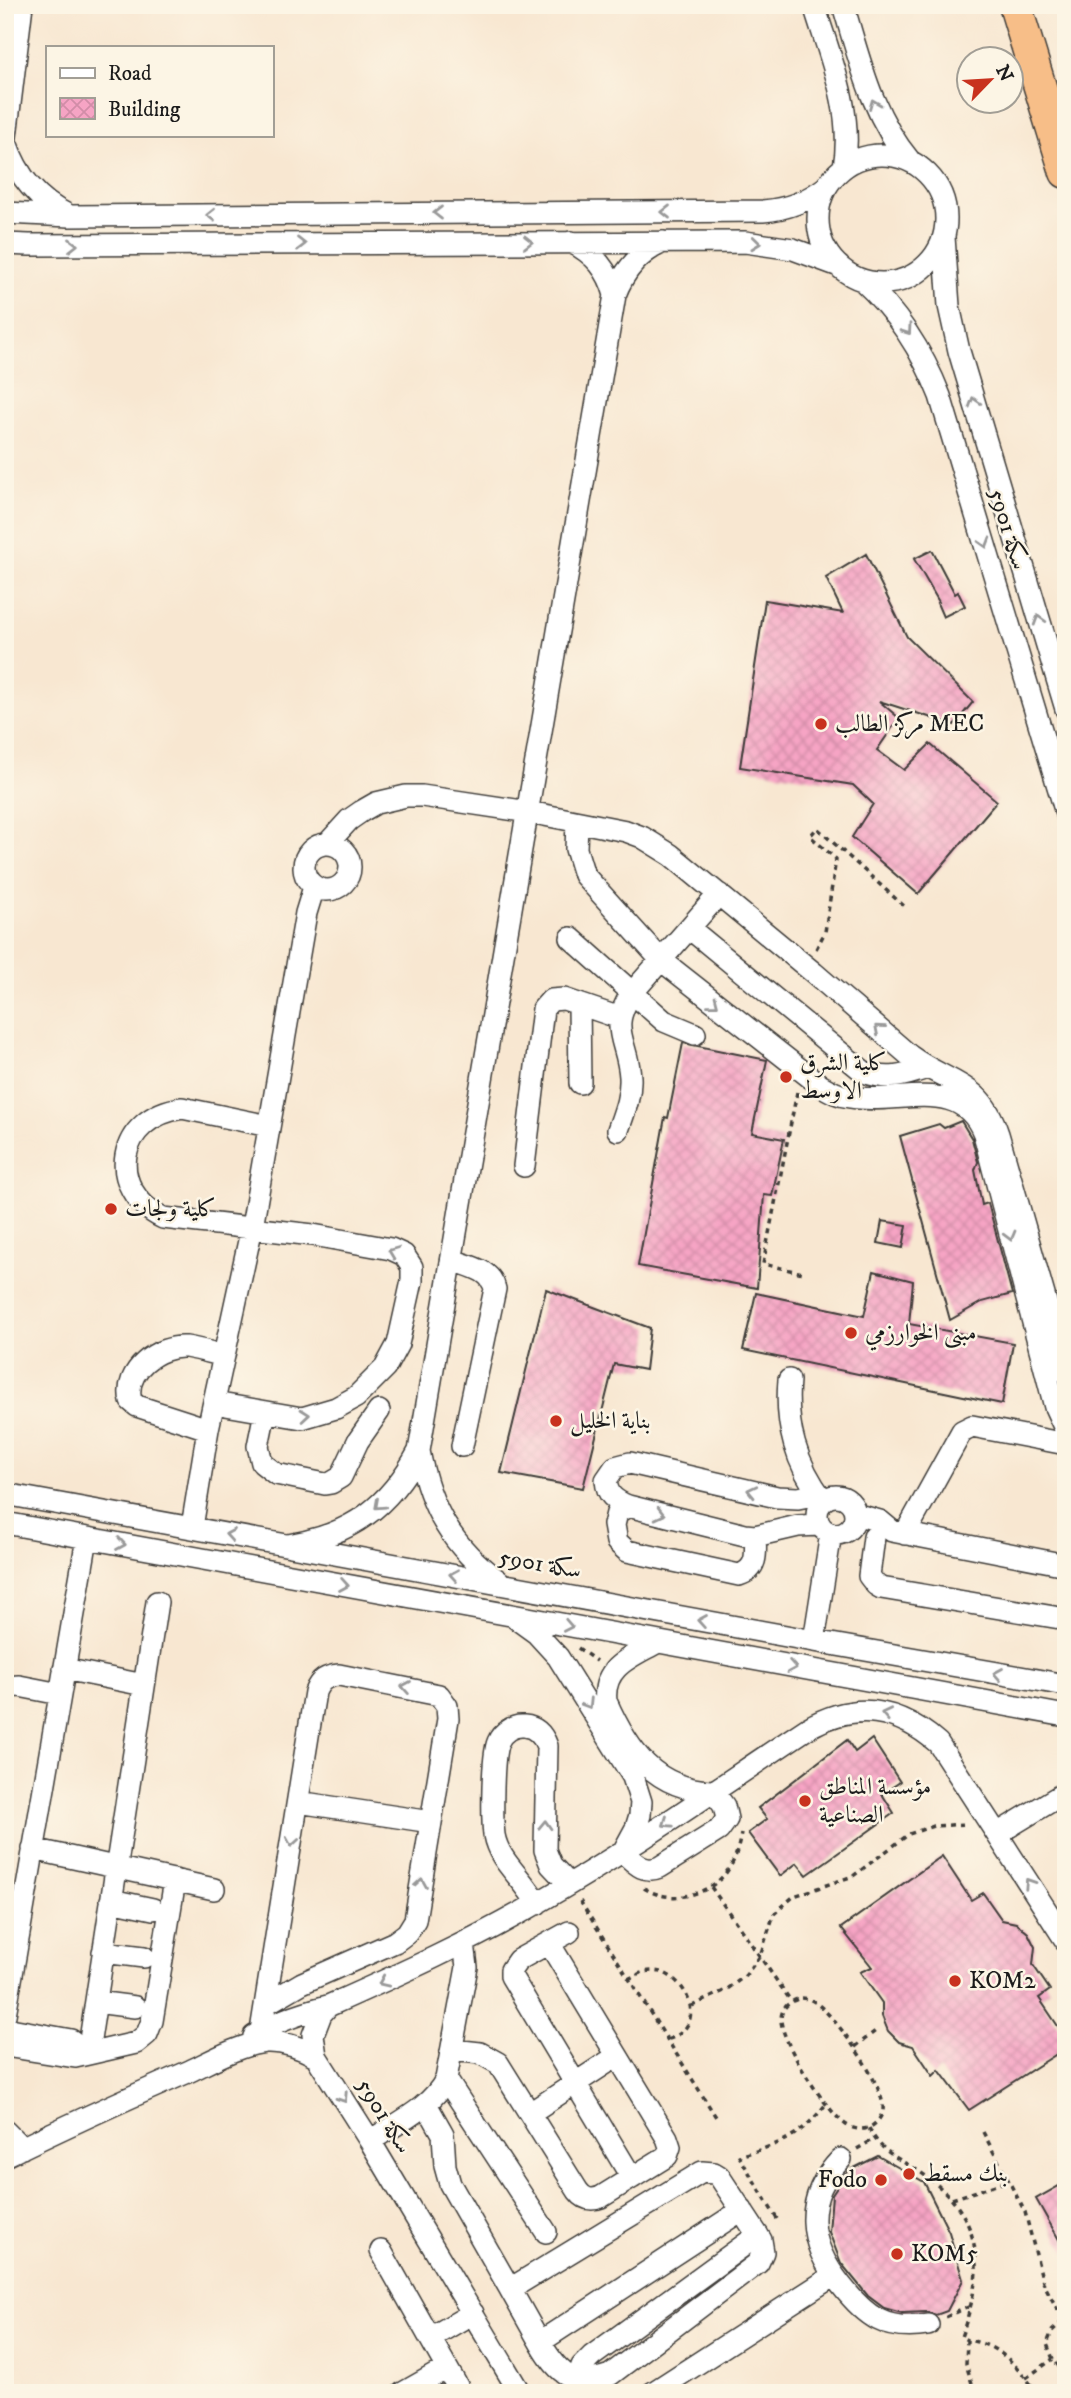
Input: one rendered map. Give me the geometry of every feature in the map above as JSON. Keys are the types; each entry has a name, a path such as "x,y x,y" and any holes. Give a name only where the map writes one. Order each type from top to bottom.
{"highway":[{"path":"1015,5 1066,172"}],"street":[{"path":"22,5 6,143 17,169 34,192 51,206 70,216"},
{"path":"814,5 845,112 847,139 844,167"},
{"path":"5,244 761,243 809,254 839,266 862,280 887,283 912,276 932,260 944,237 946,211 943,199 930,176 910,161 890,136 875,108 843,5"},
{"path":"5,213 70,216 762,211 803,202 826,187 853,161 876,155 910,161"},
{"path":"826,187 818,210 818,223 824,246 839,266"},
{"name":"سكة 5901","path":"944,237 948,306 958,351 1066,709"},
{"path":"570,242 581,247 600,263 615,295"},
{"path":"288,1545 335,1534 376,1509 400,1482 419,1451 615,295 625,272 633,262 663,242"},
{"path":"5,259 29,245"},
{"name":"سكة 5901","path":"862,280 895,313 909,332 936,385 1066,813"},
{"path":"328,843 349,820 376,803 422,796 528,812 626,831 642,837 671,855 910,1056 931,1070 965,1085 976,1095 993,1119 1066,1372"},
{"path":"577,822 576,849 584,874 660,960 801,1071 841,1096 865,1099 931,1097 954,1100 964,1106 980,1123 1055,1407 1066,1431"},
{"path":"328,843 344,850 348,858 349,874 338,888 322,890 314,887 307,881 304,873 306,855 320,844 328,843"},
{"path":"192,1527 208,1429 252,1227 306,913 314,887"},
{"path":"618,1130 627,1105 631,1080 620,1037 620,1018 632,993 719,894"},
{"path":"689,928 864,1072 895,1078 931,1070"},
{"path":"571,937 664,1021 695,1034"},
{"path":"524,1166 543,1009 551,1000 557,999 620,1018"},
{"path":"579,1004 580,1083"},
{"path":"931,1070 931,1097"},
{"path":"214,1403 302,1418 346,1403 367,1388 385,1368 398,1344 412,1274 408,1260 397,1251 313,1235 163,1218 139,1202 131,1190 126,1177 127,1148 142,1124 167,1110 189,1109 269,1126"},
{"path":"452,1260 487,1274 495,1289 462,1446"},
{"path":"208,1429 136,1406 131,1401 130,1389 139,1369 162,1352 186,1347 224,1356"},
{"path":"789,1380 788,1413 793,1444 806,1474 821,1497 817,1512 839,1525"},
{"path":"265,1412 258,1446 262,1463 276,1474 325,1484 341,1476 358,1441 379,1411"},
{"path":"1066,1444 972,1426 966,1428 891,1534 869,1576 881,1588 1066,1619"},
{"path":"419,1451 430,1496 452,1537 467,1555 502,1584"},
{"path":"814,1641 839,1525 851,1503 841,1496 777,1497 630,1463 622,1463 609,1472 607,1488 615,1500 628,1506 755,1536 787,1528 839,1525 880,1521 891,1534 1066,1565"},
{"name":"سكة 5901","path":"5,1494 1066,1685"},
{"path":"628,1506 617,1513 614,1525 617,1542 627,1551 739,1575 751,1569 754,1563 755,1536"},
{"path":"5,1523 1066,1716"},
{"path":"5,2015 8,1978 87,1538"},
{"path":"88,2053 157,1602"},
{"path":"512,1616 536,1633 558,1657 634,1777 640,1815 623,1852"},
{"path":"656,1643 619,1664 611,1672 605,1691 606,1701 637,1756 658,1776 698,1791 713,1791"},
{"path":"64,1669 144,1685"},
{"path":"261,2031 315,1692 324,1679 339,1675 433,1692 444,1700 449,1713 415,1920 407,1933 395,1942 302,1983 266,2004"},
{"path":"5,1687 19,1686 59,1701"},
{"path":"5,1694 59,1701"},
{"path":"243,2048 261,2031 328,2006 415,1968 537,1904 623,1852 822,1720 837,1714 868,1711 899,1717 932,1738 947,1756 1066,1941"},
{"path":"537,1904 497,1844 494,1827 495,1751 500,1737 512,1728 534,1729 547,1746 545,1850 551,1865 569,1884"},
{"path":"623,1852 640,1868 655,1869 719,1830 727,1819 727,1812 713,1791"},
{"path":"997,1834 1066,1792"},
{"path":"298,1802 431,1822"},
{"path":"33,1849 214,1889"},
{"path":"510,1867 547,1857"},
{"path":"5,2046 68,2057 136,2043 147,2034 175,1880"},
{"path":"111,1900 153,1909"},
{"path":"569,1932 518,1960 510,1976 632,2178"},
{"path":"395,1942 415,1968"},
{"path":"453,2050 480,2053 498,2063 585,2198 596,2199 664,2159 670,2152 667,2138 549,1943"},
{"path":"370,2141 426,2104 446,2079 467,1967 464,1944"},
{"path":"103,1952 144,1957"},
{"path":"96,2002 135,2007"},
{"path":"316,2056 313,2035 316,2024 328,2006"},
{"path":"5,2028 71,2040 88,2053"},
{"path":"5,2131 14,2152 118,2102 243,2048 267,2042 280,2043 316,2056"},
{"name":"سكة 5901","path":"316,2056 370,2141 520,2393"},
{"path":"530,2113 617,2056"},
{"path":"446,2079 545,2232"},
{"path":"426,2104 440,2126 450,2184 540,2342 557,2369 577,2379 600,2379 610,2375 753,2267 763,2252 761,2240 719,2176 702,2172 510,2289"},
{"path":"444,2143 475,2124"},
{"path":"841,2159 825,2177 814,2212 818,2247 833,2276 856,2304 877,2320 902,2327 928,2325"},
{"path":"540,2342 741,2210"},
{"path":"381,2251 461,2393"},
{"path":"652,2393 833,2276"},
{"path":"430,2338 473,2313"},
{"path":"403,2393 447,2368"}],"path":[{"path":"578,1648 611,1672"},
{"path":"692,2006 745,1976 760,1956 775,1914 794,1896 853,1876 909,1834 933,1826 968,1824 984,1814"},
{"path":"569,1884 716,2117"},
{"path":"711,1887 791,2001"},
{"path":"628,1979 643,1972 662,1972 677,1983 692,2006 692,2015 683,2032 666,2040"},
{"path":"811,1999 855,2047 881,2097 883,2109 878,2121 869,2128 856,2130 845,2124 827,2104 802,2068 784,2030 781,2019 784,2009 791,2001 811,1999"},
{"path":"855,2047 878,2029"},
{"path":"778,2220 739,2157 790,2139 810,2123 827,2104"},
{"path":"869,2128 881,2148 936,2183 964,2218 977,2260 972,2305 961,2337 991,2346 1008,2358 1037,2393"},
{"path":"984,2132 1026,2212 1043,2282 1066,2326"},
{"path":"951,2199 1008,2181"},
{"path":"928,2325 972,2305"},
{"path":"1063,2321 1048,2337 1047,2344 1053,2359 1066,2375"},
{"path":"967,2340 966,2364 975,2393"},
{"path":"1026,2378 1053,2359"}],"building":[{"path":"932,550 955,594 958,592 965,606 943,617 937,603 939,602 914,559"},
{"name":"مركز الطالب MEC","path":"866,554 907,637 973,702 954,725 879,701 899,718 877,750 904,770 930,744 997,801 918,894 852,837 873,804 853,785 740,767 765,600 843,613 826,578"},
{"path":"683,1043 767,1060 752,1133 784,1139 772,1196 764,1195 757,1288 638,1266 665,1117 668,1118"},
{"path":"961,1121 972,1139 978,1162 975,1170 982,1205 988,1203 1012,1294 982,1302 950,1320 900,1136 939,1124 944,1128"},
{"path":"882,1221 907,1225 903,1248 878,1243"},
{"name":"مبنى الخوارزمي","path":"874,1271 913,1281 909,1324 1013,1343 1002,1404 743,1350 756,1293 864,1316"},
{"name":"بناية الخليل","path":"546,1289 650,1328 645,1370 614,1364 583,1488 501,1473"},
{"path":"872,1739 900,1782 882,1794 894,1813 807,1875 797,1863 780,1876 748,1833 767,1819 758,1808 847,1740 855,1752"},
{"name":"KOM2","path":"942,1856 971,1900 983,1893 1002,1920 1016,1923 1028,1933 1035,1947 1033,1965 1050,1990 1039,1998 1066,2038 1066,2048 969,2110 939,2070 933,2076 913,2046 899,2042 888,2031 882,2016 882,2003 860,1972 872,1967 841,1928"},
{"name":"KOM5","path":"878,2156 924,2182 949,2232 963,2280 947,2311 936,2315 927,2312 902,2313 884,2308 868,2296 841,2263 829,2232 832,2195 848,2171"},
{"path":"1066,2182 1066,2252 1036,2199"}],"place":[{"name":"مركز الطالب MEC","path":"821,724"},
{"name":"كلية الشرق الاوسط","path":"786,1077"},
{"name":"كلية ولجات","path":"111,1209"},
{"name":"مبنى الخوارزمي","path":"851,1333"},
{"name":"بناية الخليل","path":"556,1421"},
{"name":"مؤسسة المناطق الصناعية","path":"805,1801"},
{"name":"KOM2","path":"955,1981"},
{"name":"بنك مسقط","path":"909,2174"},
{"name":"Fodo","path":"881,2180"},
{"name":"KOM5","path":"897,2254"}]}
